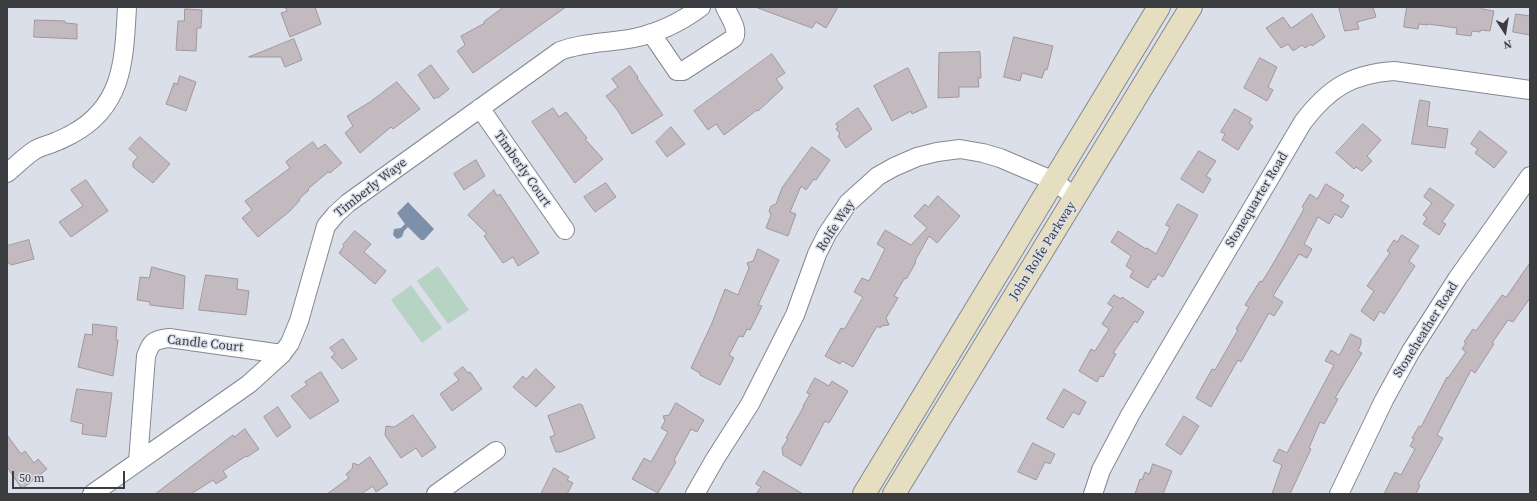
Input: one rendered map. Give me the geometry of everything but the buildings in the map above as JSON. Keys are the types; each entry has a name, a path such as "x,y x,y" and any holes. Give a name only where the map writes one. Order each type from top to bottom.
{"main road":[{"name":"John Rolfe Parkway","path":"864,494 1159,7"},
{"name":"John Rolfe Parkway","path":"894,494 1076,198 1191,7"}],"street":[{"path":"7,173 36,149 67,136 88,123 111,97 123,64 127,7"},
{"path":"652,33 676,71 683,71 734,38 736,29 725,7"},
{"name":"Timberly Waye","path":"92,494 249,384 282,354 290,343 299,321 326,226 348,203 560,51 576,45 635,38 652,33 672,26 695,9"},
{"name":"Stonequarter Road","path":"1093,494 1101,470 1130,415 1303,122 1324,97 1342,84 1353,79 1374,72 1394,70 1530,90"},
{"name":"Timberly Court","path":"480,108 565,230"},
{"name":"Rolfe Way","path":"695,494 750,404 796,315 817,254 827,234 848,203 878,176 917,157 937,152 960,149 1000,158 1054,181 1076,198"},
{"name":"Stoneheather Road","path":"1339,494 1381,406 1411,351 1457,279 1530,176"},
{"name":"Candle Court","path":"138,462 146,356 154,341 169,338 282,354"},
{"path":"436,494 496,451"}],"green space":[{"path":"438,266 469,310 448,324 417,281"},
{"path":"411,285 442,328 422,343 391,300"}],"water":[{"path":"408,202 434,229 424,240 421,240 408,227 404,231 402,237 397,239 393,235 394,229 401,228 405,224 397,213"}]}
